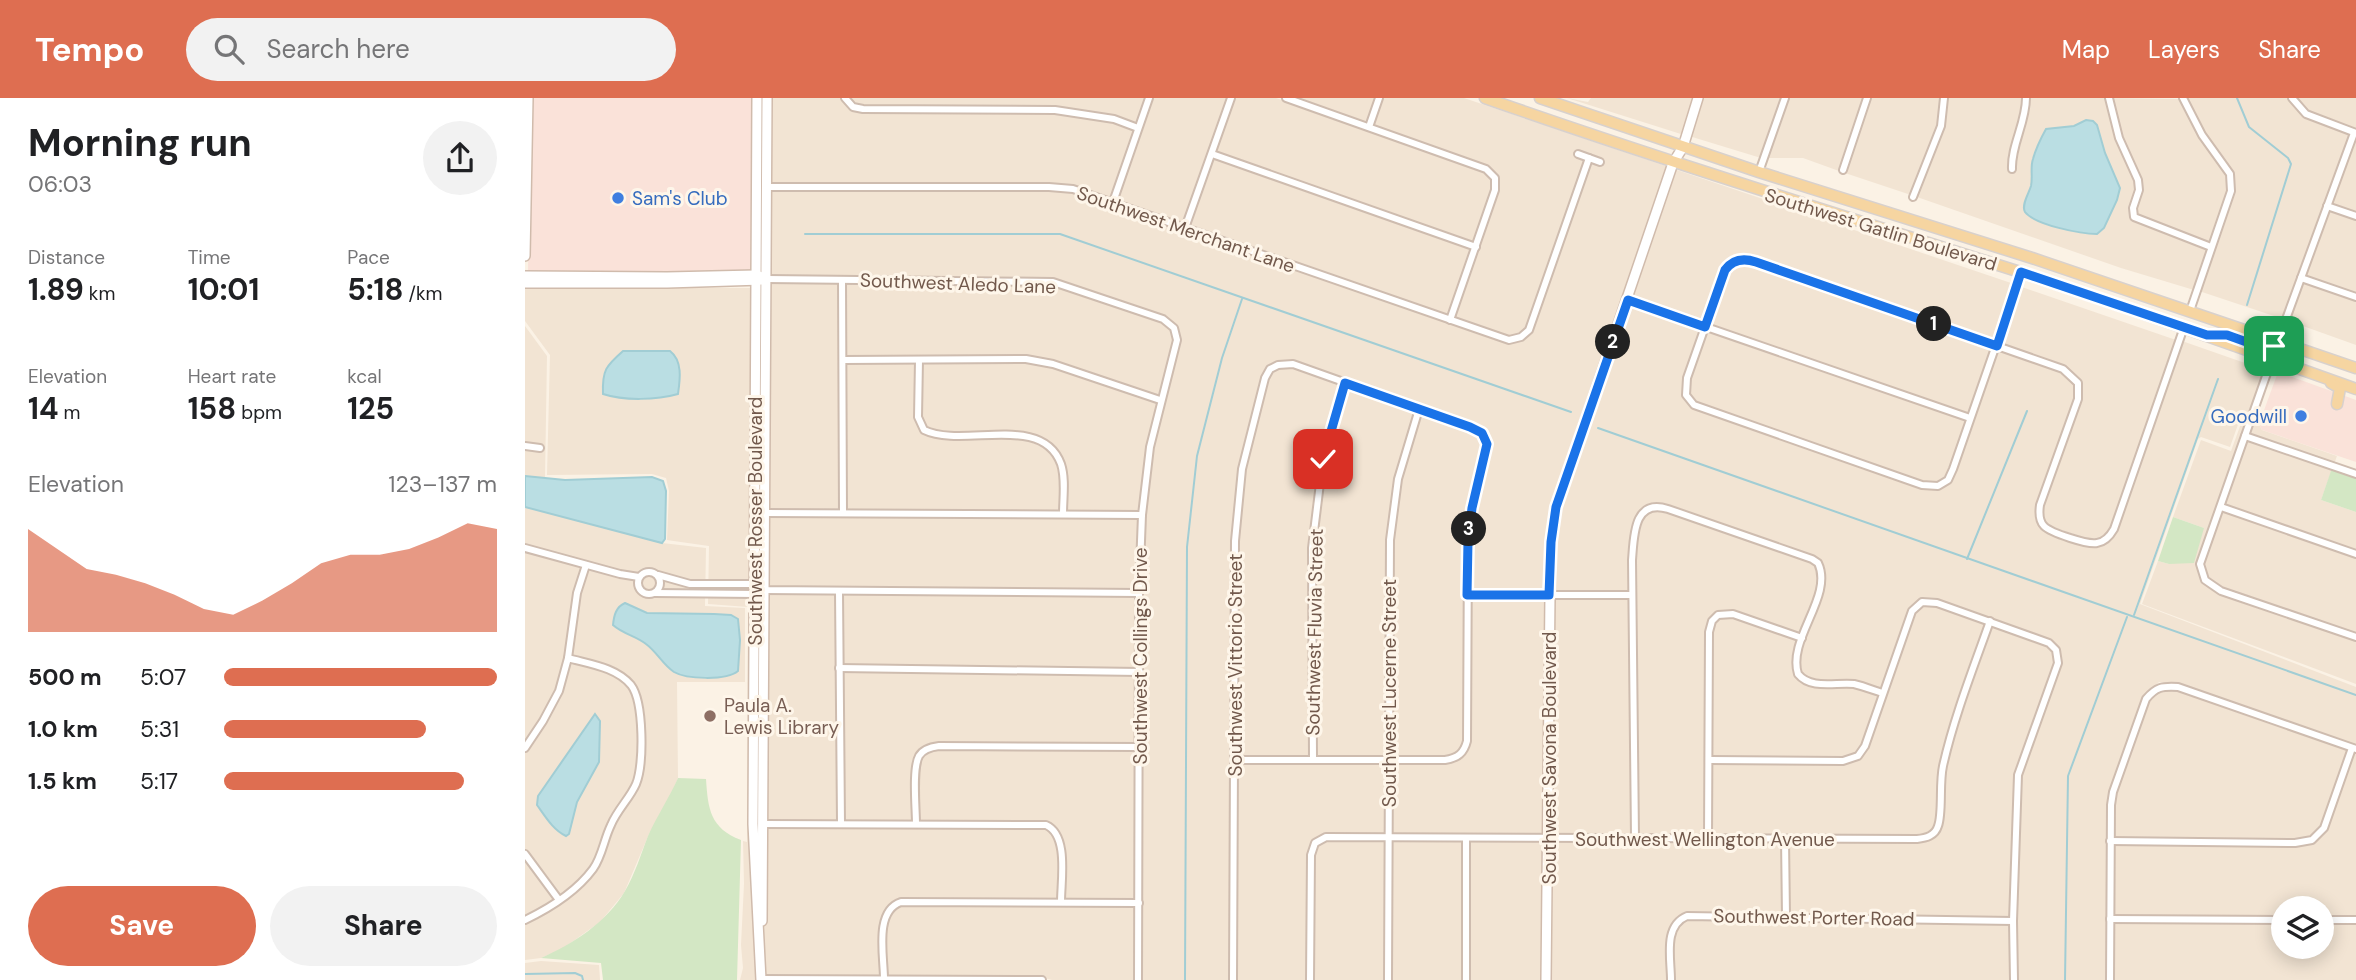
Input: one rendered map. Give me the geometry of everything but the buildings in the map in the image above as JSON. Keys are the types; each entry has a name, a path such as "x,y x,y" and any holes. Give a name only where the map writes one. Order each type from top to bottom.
{"main road":[{"name":"Southwest Gatlin Boulevard","path":"1485,98 1673,163 2021,272 2354,388"},
{"name":"Southwest Gatlin Boulevard","path":"1540,98 1759,172 2027,256 2356,368"},
{"path":"2207,335 2227,335 2266,349 2272,348 2278,341"},
{"path":"2272,359 2277,353 2288,349 2326,362 2337,362"},
{"path":"2289,365 2339,386 2337,404 2344,391 2354,388"}],"street":[{"path":"525,256 527,98"},
{"name":"Southwest Rosser Boulevard","path":"757,98 753,851 761,979"},
{"name":"Southwest Rosser Boulevard","path":"760,944 764,824 768,98"},
{"path":"845,98 853,107 863,109 1055,110 1100,117 1138,128"},
{"path":"1112,202 1149,98"},
{"path":"1185,228 1231,98"},
{"path":"1286,98 1486,169 1495,178 1495,190 1450,320"},
{"path":"1369,127 1379,98"},
{"name":"Southwest Savona Boulevard","path":"1546,980 1549,595 1551,542 1556,507 1673,163 1683,146 1698,98"},
{"path":"1759,172 1785,98"},
{"path":"1843,170 1867,98"},
{"path":"1913,197 1941,126 1944,98"},
{"path":"2012,169 2011,157 2024,122 2026,98"},
{"path":"2109,98 2119,138 2138,180 2134,217 2211,247"},
{"path":"2183,98 2202,135 2230,174 2231,191 2190,311"},
{"path":"2278,341 2355,133 2306,114 2291,98"},
{"path":"1212,154 1476,247"},
{"path":"1578,155 1600,162"},
{"name":"Southwest Merchant Lane","path":"767,187 1073,189 1509,340 1521,337 1529,330 1589,158"},
{"path":"2327,206 2356,216"},
{"path":"2021,272 1997,346 1950,476 1941,485 1921,485 1690,402 1686,395 1685,383 1725,270 1734,262 1743,259 1756,262 1997,346 2063,369 2078,383 2078,399 2039,513 2045,526 2066,536 2094,544 2111,535 2184,327"},
{"name":"Southwest Aledo Lane","path":"525,276 1053,282 1163,319 1174,328 1177,336"},
{"name":"Southwest Aledo Lane","path":"525,283 756,278"},
{"path":"2301,278 2356,297"},
{"path":"842,280 843,513"},
{"path":"1628,300 1970,418"},
{"name":"Southwest Collings Drive","path":"1138,980 1139,593 1142,514 1150,447 1177,336"},
{"path":"843,360 1026,359 1053,364 1160,400"},
{"path":"2272,359 2200,564 2205,580 2221,592 2356,637"},
{"path":"919,360 918,417 924,430 938,435 1022,436 1041,441 1052,449 1061,464 1063,513"},
{"name":"Southwest Vittorio Street","path":"1233,980 1235,541 1247,446 1265,378 1270,369 1282,363 1293,364 1345,383"},
{"path":"1235,760 1445,760 1459,755 1467,741 1469,530 1487,444 1485,437 1476,430 1345,383"},
{"name":"Southwest Fluvia Street","path":"1313,759 1312,548 1323,459 1345,383"},
{"name":"Southwest Lucerne Street","path":"1388,980 1392,523 1401,468 1419,409"},
{"path":"2245,436 2356,474"},
{"path":"525,446 540,448"},
{"path":"1635,837 1633,547 1638,520 1647,509 1660,506 1812,559 1820,567 1822,580 1802,638 1796,665 1801,678 1819,684 1855,685 1882,692"},
{"path":"2221,507 2356,554"},
{"path":"765,513 1142,514"},
{"path":"525,548 638,580"},
{"path":"525,748 559,691 568,658 577,593 586,565"},
{"path":"638,580 649,571 690,584 754,584 764,590"},
{"path":"655,593 660,585 658,575"},
{"path":"638,580 643,593 754,595 764,590 1139,593"},
{"path":"839,592 841,823"},
{"path":"1467,595 1632,595"},
{"path":"1710,760 1854,759 1861,752 1912,611 1918,604 1931,602 1990,621 2053,646 2058,658 2018,775 2013,921 2014,980"},
{"path":"1709,838 1709,632 1715,618 1722,614 1733,614 1802,638"},
{"name":"Southwest Wellington Avenue","path":"1310,980 1310,863 1313,846 1321,838 1917,839 1931,835 1939,825 1940,783 1950,737 1990,621"},
{"path":"525,920 559,900 594,867 621,804 635,788 640,773 640,709 631,686 610,670 568,658"},
{"path":"839,668 1140,672"},
{"path":"2110,841 2295,843 2312,840 2324,828 2354,748 2178,687 2161,686 2153,690 2146,699 2113,792 2110,841 2110,980"},
{"path":"916,824 917,762 922,752 932,747 1139,747"},
{"path":"764,824 1040,825 1052,828 1061,845 1061,902"},
{"path":"1466,838 1466,980"},
{"path":"1785,839 1786,916"},
{"path":"525,854 559,900"},
{"path":"884,979 884,925 887,911 896,903 1139,903"},
{"name":"Southwest Porter Road","path":"1671,980 1671,934 1679,920 1693,916 2013,921"},
{"path":"2110,919 2271,920"},
{"path":"2334,920 2356,920"},
{"path":"761,979 1042,980"}],"shaded area":[{"path":"530,98 754,98 753,272 528,273"},
{"path":"770,98 842,98 854,111 1055,113 1113,123 1134,130 1111,198 1073,186 1049,184 770,183"},
{"path":"848,98 1146,98 1136,124 1114,116 1055,106 863,106"},
{"path":"1152,98 1228,98 1184,224 1116,200"},
{"path":"1234,98 1276,98 1484,171 1492,180 1492,189 1474,243 1215,152"},
{"path":"1295,98 1376,98 1367,123"},
{"path":"1382,98 1464,98 1669,167 1560,484 1547,591 1470,592 1471,541 1480,483 1490,447 1483,430 1471,423 1294,361 1280,360 1265,372 1246,434 1239,468 1232,541 1230,980 1141,980 1141,593 1145,515 1152,448 1180,338 1177,327 1164,316 1053,279 769,275 770,190 1072,192 1507,343 1522,340 1531,331 1591,162 1602,166 1604,160 1576,151 1575,157 1585,160 1526,328 1519,334 1509,336 1454,318 1498,191 1497,176 1486,166 1373,125"},
{"path":"1567,98 1588,102 1591,98 1695,98 1684,135"},
{"path":"1701,98 1782,98 1761,158 1689,136"},
{"path":"1788,98 1864,98 1839,171 1803,158 1767,158"},
{"path":"1870,98 1941,98 1938,125 1911,195 1845,173"},
{"path":"1947,98 2023,98 2021,121 2009,156 2009,173 2015,172 2014,157 2026,123 2029,98 2106,98 2116,139 2135,181 2136,189 2130,208 2132,221 2208,249 2194,290 2121,268 1917,197 1944,128","holes":["2086,120 2097,125 2120,188 2104,228 2097,234 2080,233 2058,228 2031,216 2024,207 2031,184 2033,160 2046,129 2074,126"]},
{"path":"2112,98 2181,99 2227,175 2228,191 2210,243 2136,215 2142,190 2122,137"},
{"path":"2187,98 2288,98 2305,117 2350,135 2283,319 2199,291 2233,174 2205,133"},
{"path":"2295,98 2356,98 2356,130 2308,111"},
{"path":"2356,137 2356,212 2331,204"},
{"path":"1213,158 1472,249 1448,316 1189,226"},
{"path":"1674,169 2014,284 1995,342 1747,256 1735,258 1725,265 1703,323 1632,298"},
{"path":"2329,210 2356,219 2356,294 2305,276"},
{"path":"1743,262 1993,348 1968,414 1709,325 1729,269"},
{"path":"769,282 839,283 840,510 768,510"},
{"path":"2303,282 2356,300 2356,345 2289,321"},
{"path":"845,283 1052,285 1162,322 1172,330 1174,339 1158,396 1054,361 1026,356 846,357"},
{"path":"2019,286 2176,340 2111,528 2105,536 2097,540 2049,526 2043,517 2043,506 2081,383 2063,365 2000,344"},
{"path":"525,287 753,288 758,980 740,980 743,968 743,841 747,842 748,607 708,604 709,546 667,540 669,491 666,478 652,474 547,475 550,355 525,321"},
{"path":"1630,304 1701,329 1683,383 1683,396 1690,406 1928,490 1941,489 1949,482 1998,350 2061,372 2075,385 2075,399 2037,504 2037,520 2067,540 2094,547 2108,541 2116,531 2182,341 2265,370 2249,417 2241,416 2230,447 2201,437 2198,439 2140,604 2356,687 2356,746 2179,684 2159,682 2143,698 2108,805 2107,980 2017,980 2016,921 2021,776 2062,660 2051,640 1927,598 1917,601 1908,611 1880,689 1855,681 1819,681 1807,678 1801,673 1799,659 1825,581 1821,562 1812,555 1661,504 1650,504 1642,508 1634,521 1630,547 1629,592 1552,591 1559,507"},
{"path":"525,326 547,356 545,478 525,476"},
{"path":"1707,331 1966,420 1945,478 1934,484 1922,482 1696,402 1689,394 1688,384"},
{"path":"1026,362 1052,367 1157,402 1147,447 1139,511 1066,510 1066,477 1063,463 1054,447 1036,436 1015,432 946,433 926,428 921,417 921,363"},
{"path":"846,363 916,363 915,417 919,429 932,437 1022,439 1046,448 1060,470 1060,510 846,510"},
{"path":"1287,366 1341,385 1324,441 1317,476 1309,548 1310,756 1238,757 1238,541 1245,469 1268,379 1275,370"},
{"path":"2278,372 2356,400 2356,462 2262,430 2259,424"},
{"path":"1347,387 1415,411 1396,478 1389,523 1386,756 1315,756 1315,548 1323,477"},
{"path":"1420,413 1480,435 1484,444 1469,507 1465,541 1464,740 1460,750 1450,756 1392,756 1394,524 1401,480"},
{"path":"2243,418 2259,424 2262,430 2337,456 2321,500 2356,512 2356,684 2142,604 2158,561 2169,564 2204,528 2173,517 2201,440 2231,451"},
{"path":"525,507 662,543 706,548 705,606 745,608 745,682 677,682 678,778 666,806 649,834 624,893 600,922 562,949 541,958 525,960"},
{"path":"1652,510 1660,510 1811,562 1818,568 1819,583 1801,634 1733,610 1717,612 1710,620 1706,835 1638,834 1635,560 1639,527 1643,517"},
{"path":"768,516 1139,518 1136,590 767,587"},
{"path":"767,593 837,595 838,820 767,821"},
{"path":"842,595 1136,596 1137,669 842,665"},
{"path":"1470,598 1547,598 1546,835 1391,834 1392,763 1452,762 1464,755 1469,746"},
{"path":"1552,598 1629,598 1632,834 1551,835"},
{"path":"1923,605 1937,606 1986,623 1947,736 1937,782 1937,820 1933,830 1917,836 1711,835 1713,763 1841,765 1860,758 1867,747 1914,613"},
{"path":"1732,617 1799,640 1794,670 1804,684 1855,688 1878,695 1862,744 1856,754 1842,758 1713,756 1712,632 1717,620"},
{"path":"1992,625 2048,646 2053,652 2055,662 2015,775 2010,918 1789,913 1788,842 1917,843 1931,839 1939,831 1942,821 1943,783 1953,738"},
{"path":"842,672 1137,675 1136,744 932,744 923,747 916,756 913,821 843,820"},
{"path":"2162,689 2177,690 2349,750 2322,826 2311,837 2295,840 2113,838 2116,793 2148,701"},
{"path":"933,750 1136,750 1136,900 1064,899 1063,838 1057,828 1047,822 919,821 920,762 924,755"},
{"path":"2354,752 2356,917 2334,917 2334,896 2271,896 2271,916 2113,916 2113,844 2295,846 2313,843 2327,829"},
{"path":"1237,763 1386,763 1386,834 1326,834 1317,837 1309,846 1307,980 1236,980"},
{"path":"767,827 1045,829 1057,840 1058,898 900,899 891,903 883,913 881,976 763,975"},
{"path":"1330,839 1386,840 1385,980 1312,980 1314,850 1320,843"},
{"path":"1391,840 1463,841 1463,980 1391,980"},
{"path":"1469,841 1546,841 1543,980 1469,980"},
{"path":"1551,841 1782,842 1783,913 1693,912 1678,917 1673,921 1668,933 1669,980 1549,980"},
{"path":"901,905 1136,906 1135,980 1052,980 1037,976 887,976 886,925 891,910"},
{"path":"1693,919 2010,924 2011,980 1674,980 1673,934 1677,925"},
{"path":"2113,922 2271,923 2271,959 2334,959 2334,923 2356,923 2356,980 2113,980"},
{"path":"541,961 599,965 600,980 525,980 525,963"}],"green space":[{"path":"2332,468 2356,476 2356,512 2321,500"},
{"path":"2173,517 2204,528 2194,563 2169,564 2158,561"},
{"path":"678,778 706,779 710,808 717,823 723,830 741,840 737,980 603,980 601,963 541,958 588,931 618,902"}],"water":[{"path":"2086,120 2097,125 2120,188 2104,228 2097,234 2048,225 2030,217 2024,209 2031,186 2032,162 2046,129 2074,126"},
{"path":"623,351 670,351 679,365 678,394 641,399 603,394 606,369"},
{"path":"525,476 565,480 652,477 663,481 666,491 665,539 662,543 525,507"},
{"path":"625,603 647,613 731,615 738,619 738,671 725,676 706,678 674,672 646,644 613,625 616,612"},
{"path":"595,714 600,721 599,762 577,802 569,834 566,836 553,826 537,805 538,796"}],"waterway":[{"path":"2237,98 2249,127 2288,158 2291,164 2247,305"},
{"path":"805,234 1060,234 1571,412"},
{"path":"1185,980 1187,547 1197,456 1222,358 1242,299"},
{"path":"2134,615 2218,379"},
{"path":"1967,559 2027,411"},
{"path":"1598,428 2356,695"},
{"path":"2065,980 2068,776 2127,617"},
{"path":"525,974 575,973 582,976 583,980"}],"place":[{"name":"Sam's Club","path":"618,198"},
{"name":"Goodwill","path":"2301,416"},
{"name":"Paula A. Lewis Library","path":"710,716"}],"route":[{"path":"1323,459 1345,383 1482,433 1487,444 1472,508 1467,595 1549,595 1551,542 1556,507 1628,300 1705,327 1725,270 1737,260 1756,262 1997,346 2021,272 2207,335 2227,335 2266,349 2274,346"}]}
